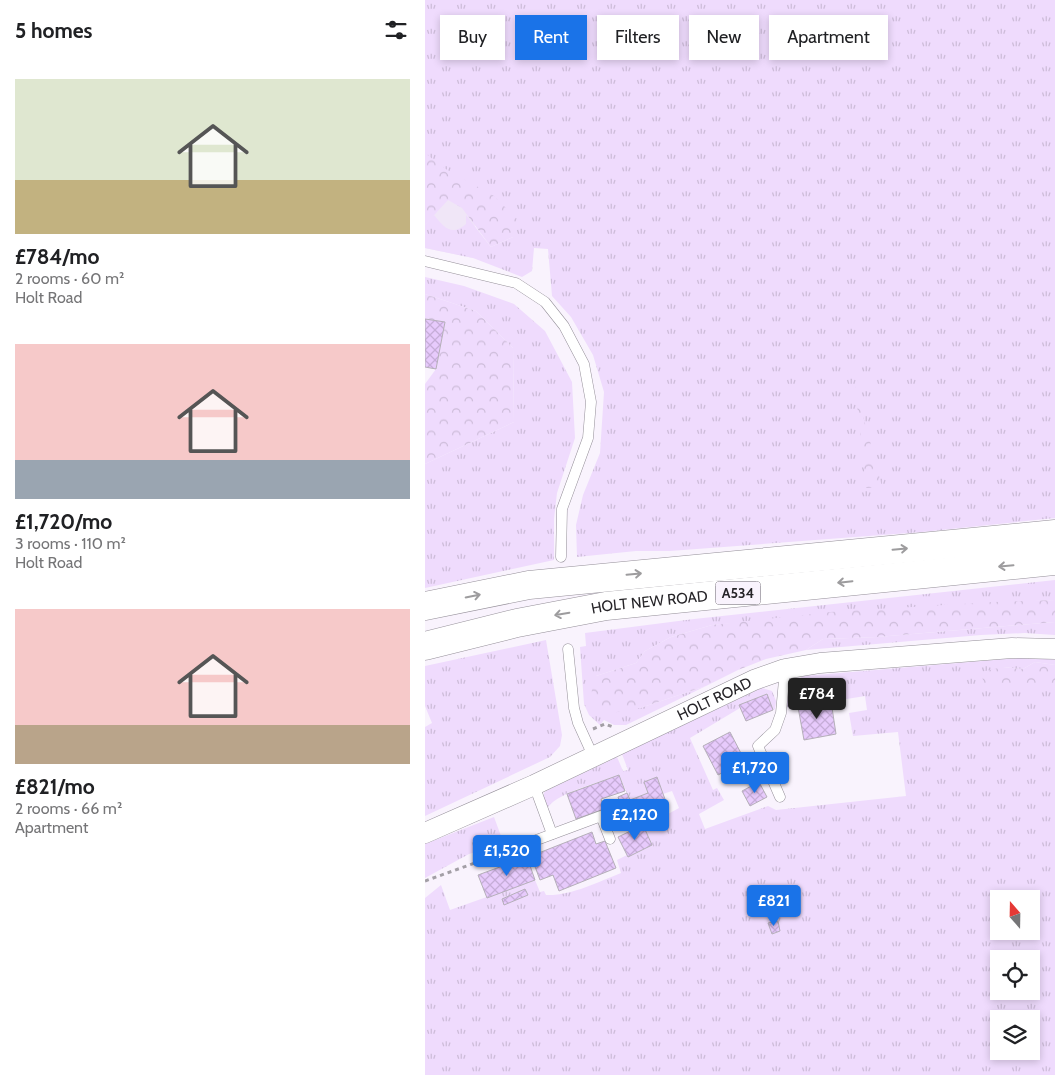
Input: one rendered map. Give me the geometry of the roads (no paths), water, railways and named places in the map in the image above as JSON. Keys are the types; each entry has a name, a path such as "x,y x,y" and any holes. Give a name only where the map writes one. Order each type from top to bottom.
{"highway":[{"name":"HOLT NEW ROAD","path":"425,606 538,584 1055,534"},
{"name":"HOLT NEW ROAD","path":"425,646 517,623 606,606 1055,561"}],"street":[{"name":"HOLT ROAD","path":"425,833 534,785 754,680 785,669 820,663 1012,648 1055,649"}],"lane":[{"path":"425,261 516,283 545,302 564,326 584,364 591,402 588,438 562,509 561,557"},
{"path":"567,649 574,708 578,723 593,756"},
{"path":"780,797 758,746 775,730 781,713 785,669"},
{"path":"534,785 552,834"},
{"path":"507,851 601,816 610,839"}]}
